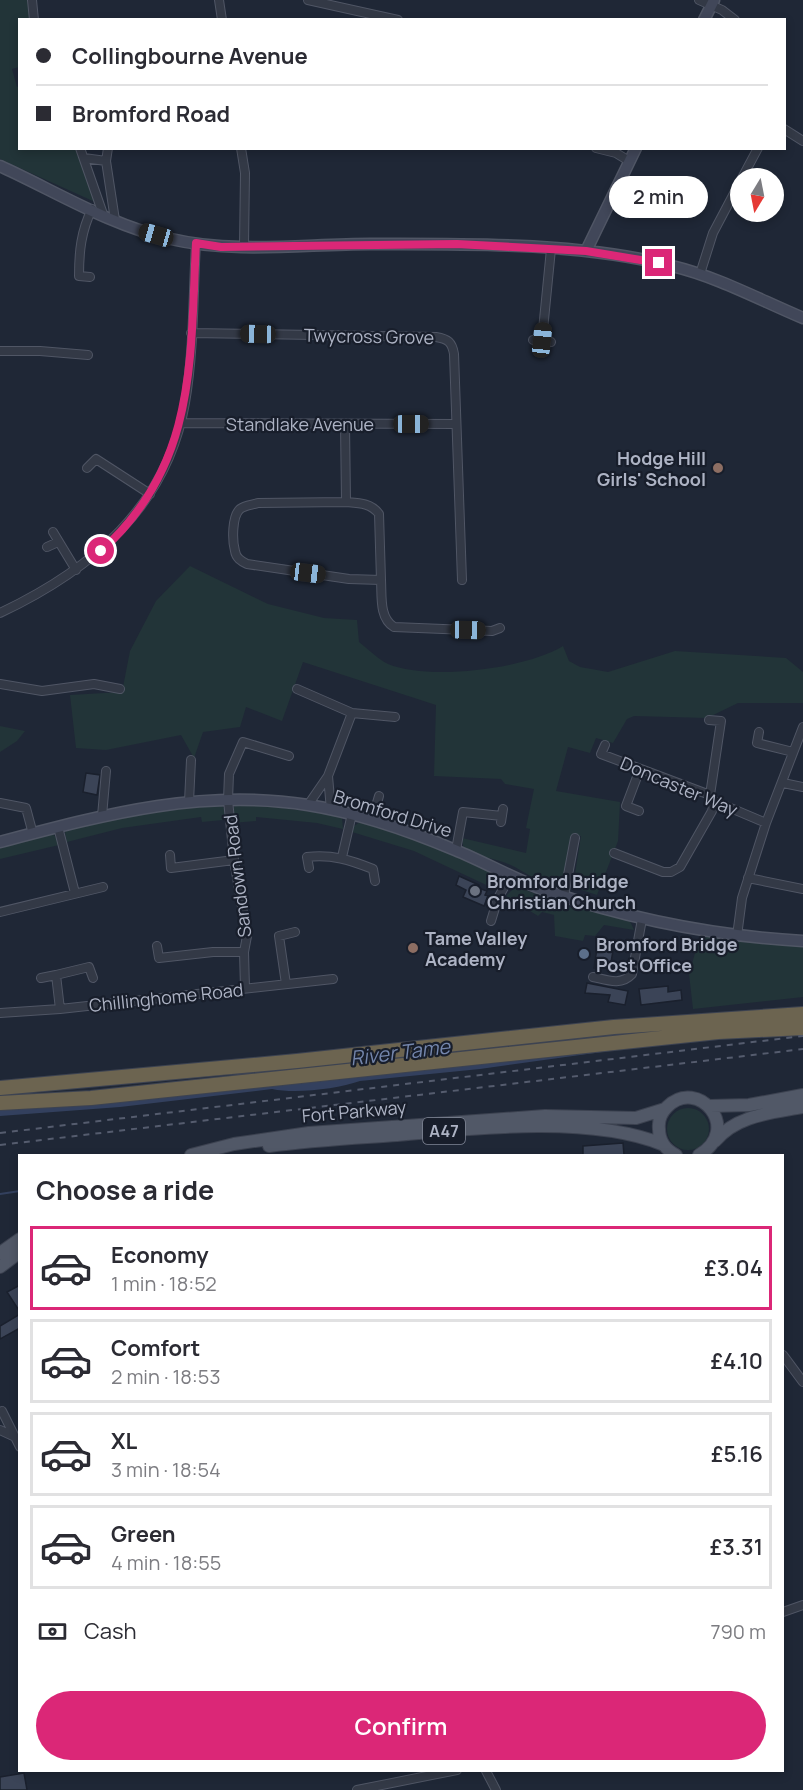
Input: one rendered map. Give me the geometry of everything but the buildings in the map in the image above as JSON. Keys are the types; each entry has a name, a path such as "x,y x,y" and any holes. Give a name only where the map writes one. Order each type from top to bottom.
{"highway":[{"path":"0,1088 286,1062 614,1027 803,1014"},
{"path":"0,1103 91,1098 718,1032 803,1028"}],"main road":[{"name":"Fort Parkway","path":"195,1154 234,1144 309,1133 524,1117 571,1115 636,1118 665,1109 674,1102 688,1098 710,1106 749,1105 803,1095"},
{"path":"710,1106 717,1125 715,1141"},
{"path":"700,1154 711,1146 722,1132 745,1119 803,1107"},
{"name":"Fort Parkway","path":"665,1109 658,1125 668,1151"},
{"name":"Fort Parkway","path":"229,1154 272,1145 315,1141 461,1129 545,1127 625,1132 644,1137 668,1151"},
{"path":"0,1253 18,1240"},
{"path":"0,1267 18,1254"}],"street":[{"path":"32,0 34,18"},
{"path":"219,0 222,18"},
{"path":"308,0 389,18"},
{"path":"699,0 713,2 733,18"},
{"path":"705,18 713,2"},
{"path":"786,130 803,141"},
{"path":"81,150 97,212"},
{"path":"108,150 106,161 115,220"},
{"path":"241,150 245,173 244,246"},
{"path":"604,150 616,153 629,161"},
{"path":"586,251 635,150"},
{"path":"747,168 757,150"},
{"path":"84,158 106,161"},
{"path":"0,166 115,220 171,239 244,246 457,244 586,251 646,260 700,274 803,318"},
{"path":"700,274 712,233 730,199"},
{"path":"90,277 79,276 79,260 83,229 97,212"},
{"path":"0,613 76,570 118,534 150,494 168,459 180,423 188,382 196,243"},
{"path":"551,249 537,340 551,342"},
{"name":"Twycross Grove","path":"191,333 443,338 453,345 462,580"},
{"path":"0,351 40,351 88,355"},
{"name":"Standlake Avenue","path":"180,423 456,424"},
{"path":"345,424 345,502"},
{"path":"87,468 96,459 150,494"},
{"path":"381,580 349,579 247,564 239,559 235,551 234,517 239,510 258,503 345,502 375,508 379,514 383,614 387,622 394,627 492,631 500,628"},
{"path":"53,532 76,570"},
{"path":"47,547 58,542"},
{"path":"108,686 110,675"},
{"path":"0,684 42,691 94,684 120,689"},
{"path":"297,689 352,713 395,717"},
{"path":"308,805 328,776 352,713"},
{"path":"614,853 663,872 671,872 680,867 712,811 721,721 709,720"},
{"path":"736,936 742,898 748,878 766,823 803,727"},
{"path":"759,732 757,743 793,752"},
{"name":"Sandown Road","path":"245,988 244,952 247,936 234,860 228,800 230,774 243,741 289,756"},
{"name":"Doncaster Way","path":"605,745 601,754 712,798 766,823"},
{"path":"189,802 191,760"},
{"path":"639,811 626,806 640,769"},
{"path":"102,816 106,771"},
{"path":"328,776 331,810"},
{"path":"783,783 803,787"},
{"path":"372,820 379,796"},
{"name":"Bromford Drive","path":"0,842 141,807 228,800 308,805 352,814 411,832 564,896 642,919 736,936 803,941"},
{"path":"0,803 26,808 33,834"},
{"path":"456,850 463,812 502,816"},
{"path":"342,857 352,814"},
{"path":"58,827 75,892"},
{"path":"564,896 575,838"},
{"path":"170,855 171,868 234,860"},
{"path":"309,868 307,857 323,855 342,857 373,869 375,881"},
{"path":"492,921 498,898 511,875"},
{"path":"748,878 803,889"},
{"path":"0,912 103,887"},
{"path":"593,977 619,982 627,980 632,974 642,919"},
{"path":"286,984 279,936 295,932"},
{"path":"158,946 159,958 213,951 244,952"},
{"path":"41,978 89,967 93,978"},
{"path":"56,975 60,1009"},
{"name":"Chillinghome Road","path":"0,1013 60,1009 333,979"},
{"path":"784,1356 803,1382"},
{"path":"1,1411 18,1444"},
{"path":"0,1430 12,1436"},
{"path":"784,1612 803,1605"},
{"path":"357,1790 447,1772"},
{"path":"487,1772 496,1790"}],"shaded area":[{"path":"0,0 28,0 30,18 18,18 18,67 12,69 18,86 18,150 76,150 95,202 0,159"},
{"path":"190,566 268,604 324,618 357,620 359,642 384,662 406,669 427,672 477,670 526,661 563,646 569,661 580,667 608,672 675,651 786,658 803,672 803,703 738,703 707,718 634,716 627,719 613,743 596,738 590,753 568,747 556,791 620,802 618,841 597,895 569,886 572,874 575,874 581,836 574,836 561,885 552,885 508,864 464,851 462,838 526,853 530,829 526,828 534,789 505,784 501,779 434,776 436,705 303,662 282,721 246,707 240,727 203,732 194,758 181,735 106,750 76,748 70,695 122,692 130,651 156,601"},
{"path":"0,726 25,731 17,741 0,752"},
{"path":"220,804 225,809 223,820 202,822 201,817 122,828 67,842 65,833 67,829 156,811"},
{"path":"236,805 267,806 336,815 342,818 343,829 317,823 256,817 256,821 232,823 232,809"},
{"path":"360,822 416,840 493,872 501,881 499,891 414,851 352,832 354,826"},
{"path":"50,833 55,836 59,845 0,859 0,847"},
{"path":"516,886 567,907 591,910 630,921 634,930 604,925 595,936 585,935 583,941 555,936 554,915 542,912 538,916 506,896"},
{"path":"700,936 803,947 803,997 693,1009 689,974"},
{"path":"688,1108 696,1109 703,1114 708,1121 708,1137 703,1144 696,1149 688,1150 680,1149 673,1144 668,1137 667,1129 668,1121 673,1114 680,1109"}],"water":[{"path":"803,1014 803,1024 480,1069 360,1081 304,1091 272,1089 120,1107 0,1116 0,1100 547,1051"}],"waterway":[{"path":"0,1194 18,1191"}],"railway":[{"path":"0,1133 803,1036"},
{"path":"0,1145 803,1049"}],"place":[{"name":"Hodge Hill Girls' School","path":"718,468"},
{"name":"Bromford Bridge Christian Church","path":"475,891"},
{"name":"Tame Valley Academy","path":"413,948"},
{"name":"Bromford Bridge Post Office","path":"584,954"}],"route":[{"path":"101,551 121,532 150,494 174,443 188,382 196,243 221,247 457,244 586,251 659,263"}],"water label":[{"name":"River Tame","path":"400,1052"}]}
